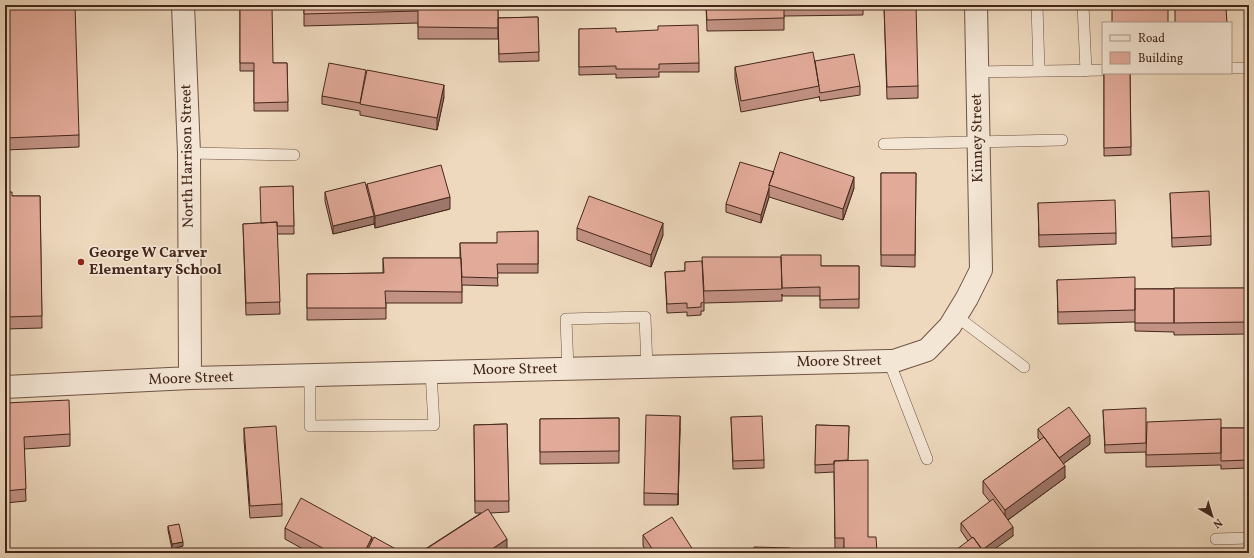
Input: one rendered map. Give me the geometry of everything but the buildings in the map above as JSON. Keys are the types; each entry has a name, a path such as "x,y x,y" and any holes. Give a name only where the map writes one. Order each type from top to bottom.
{"street":[{"name":"North Harrison Street","path":"183,5 189,154 190,378"},
{"name":"Kinney Street","path":"976,5 981,270"},
{"name":"Moore Street","path":"5,387 190,378 894,361 927,350 950,326 967,298 981,270"}],"lane":[{"path":"1037,5 1039,71"},
{"path":"1083,5 1086,71"},
{"path":"1232,68 1249,68"},
{"path":"977,72 1102,70"},
{"path":"884,144 1062,140"},
{"path":"189,154 294,155"},
{"path":"956,316 1024,367"},
{"path":"568,369 566,319 645,317 647,367"},
{"path":"889,361 927,459"},
{"path":"310,376 310,426 434,425 431,372"},
{"path":"1216,539 1249,538"}],"place":[{"name":"George W Carver Elementary School","path":"81,262"}]}
